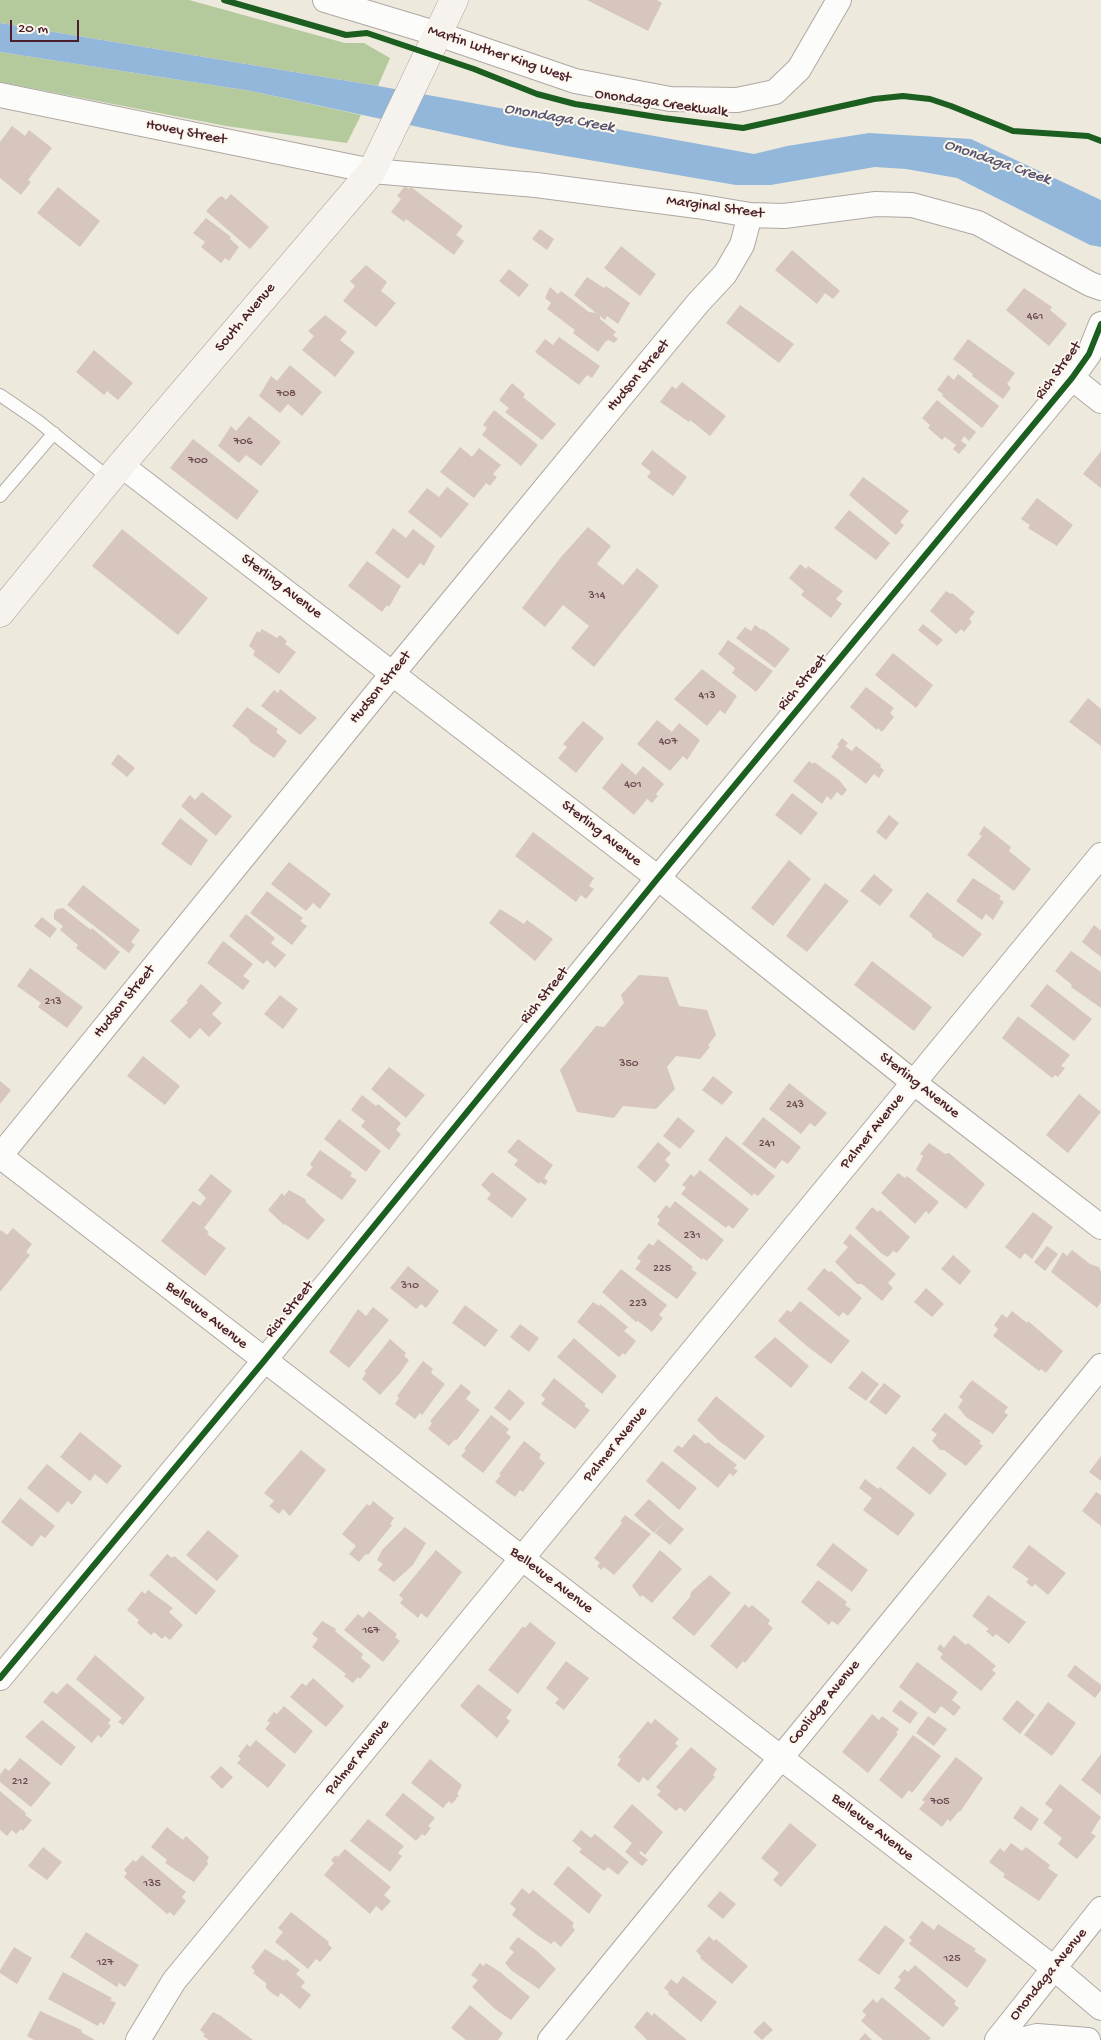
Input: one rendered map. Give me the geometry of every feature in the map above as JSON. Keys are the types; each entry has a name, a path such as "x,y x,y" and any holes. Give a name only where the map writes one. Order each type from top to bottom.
{"main road":[{"name":"South Avenue","path":"0,613 378,161 454,0"}],"street":[{"name":"Martin Luther King West","path":"324,0 438,34 575,81 670,99 737,100 774,92 800,69 839,0"},
{"name":"Hovey Street","path":"0,95 378,161"},
{"name":"Marginal Street","path":"378,161 750,215 784,216 876,204 912,205 978,223 1090,284 1101,288"},
{"name":"Hudson Street","path":"0,1156 393,673 698,304 725,274 742,245 750,215"},
{"name":"Rich Street","path":"0,1678 264,1361 658,878 1072,378 1088,354 1101,324"},
{"path":"1072,378 1101,400"},
{"name":"Sterling Avenue","path":"116,472 393,673 658,878 913,1082 1101,1227"},
{"name":"Palmer Avenue","path":"138,2040 174,1981 1101,855"},
{"name":"Bellevue Avenue","path":"0,1156 1055,1969 1101,2008"},
{"name":"Coolidge Avenue","path":"550,2040 1101,1366"},
{"name":"Onondaga Avenue","path":"997,2040 1101,1909"},
{"path":"1021,2040 1037,2036 1088,2040"}],"lane":[{"path":"0,395 11,400 54,433 116,472"},
{"path":"0,496 54,433"}],"green space":[{"path":"0,0 189,0 345,43 364,43 390,58 378,86 0,23"},
{"path":"0,52 251,91 361,115 347,143 226,126 0,82"}],"water":[{"name":"Onondaga Creek","path":"0,23 378,86 754,154 787,146 869,133 971,139 1101,200 1101,247 1090,245 957,178 906,169 875,167 771,185 736,185 507,146 251,91 0,52"}],"building":[{"path":"587,0 657,0 662,3 648,31"},
{"path":"12,126 25,136 29,130 52,148 28,180 31,182 21,195 0,178 0,142"},
{"path":"405,186 409,189 411,187 463,226 456,235 464,241 454,255 406,219 404,222 391,212 401,199 397,196"},
{"path":"58,187 100,221 80,247 37,213"},
{"path":"231,194 269,227 250,249 206,211 218,198 222,196 226,200"},
{"path":"206,218 231,237 230,239 239,247 229,261 225,258 221,263 201,247 205,242 193,233"},
{"path":"540,229 554,239 547,250 532,239"},
{"path":"621,246 656,274 640,296 604,268"},
{"path":"792,250 840,291 833,299 825,293 817,304 775,270"},
{"path":"366,265 387,282 381,291 396,303 376,327 343,301 355,286 350,281"},
{"path":"509,269 529,285 519,297 499,281"},
{"path":"587,277 604,288 606,286 630,303 618,324 607,316 605,320 600,316 600,319 616,332 613,335 618,339 614,343 609,340 606,341 598,352 573,333 575,330 547,309 551,303 545,298 550,287 558,294 561,291 589,312 596,313 574,295"},
{"path":"1024,288 1052,307 1050,310 1067,324 1049,346 1006,310"},
{"path":"740,305 794,344 779,363 726,323"},
{"path":"325,315 347,332 340,340 355,352 335,377 302,350 314,336 308,331"},
{"path":"559,337 600,366 592,378 587,375 579,385 535,352 545,339 553,345"},
{"path":"968,339 1015,373 1007,384 1011,388 1003,399 953,359"},
{"path":"94,350 133,383 118,400 107,391 104,395 76,372"},
{"path":"290,365 322,392 302,416 288,404 280,413 259,396 271,376 277,381"},
{"path":"958,374 999,406 982,428 937,390 948,375 954,380"},
{"path":"682,382 726,416 710,436 690,420 689,422 660,402 672,386 676,389"},
{"path":"512,383 525,394 523,397 556,424 542,440 505,412 509,408 499,400"},
{"path":"937,400 976,432 969,441 964,436 961,441 967,445 959,454 953,449 956,445 945,437 942,440 928,428 930,425 922,418"},
{"path":"494,410 538,445 521,466 482,435 487,428 483,425"},
{"path":"249,416 281,442 261,466 246,455 239,463 218,446 231,426 236,431"},
{"path":"193,439 259,491 237,520 170,468"},
{"path":"460,447 472,457 479,448 501,465 493,474 497,477 490,486 486,483 474,498 440,472"},
{"path":"652,450 687,477 673,496 647,477 651,472 641,464"},
{"path":"1101,451 1101,488 1083,474"},
{"path":"863,477 909,511 900,522 904,525 896,535 849,495"},
{"path":"447,487 469,504 441,538 408,512 427,488 439,497"},
{"path":"1037,498 1073,525 1057,546 1028,528 1030,525 1021,519"},
{"path":"849,510 890,543 876,560 834,528"},
{"path":"588,527 611,546 597,564 623,585 637,568 659,586 594,667 571,648 589,626 563,605 545,627 522,608 561,557"},
{"path":"393,528 406,538 413,529 435,546 424,566 420,563 408,579 375,553"},
{"path":"122,529 208,598 178,635 92,566"},
{"path":"367,561 401,586 389,607 387,605 382,612 348,586"},
{"path":"800,564 806,569 808,566 843,591 836,599 842,604 831,618 801,595 804,591 789,578"},
{"path":"946,591 952,593 975,612 969,619 972,622 964,632 961,629 956,634 930,611"},
{"path":"923,624 943,640 937,646 918,630"},
{"path":"755,625 790,649 775,668 736,638 745,627 751,631"},
{"path":"262,629 277,638 280,635 287,641 285,644 296,652 279,674 253,655 255,651 249,646 257,631 259,633"},
{"path":"728,640 773,671 756,692 732,673 735,668 718,654"},
{"path":"893,653 933,685 916,708 875,675"},
{"path":"702,669 737,696 725,714 720,710 707,726 674,699"},
{"path":"866,687 894,708 890,713 894,717 882,732 878,728 877,730 850,707"},
{"path":"280,689 317,718 300,735 261,706 274,690 278,693"},
{"path":"1088,698 1101,709 1101,746 1069,722"},
{"path":"247,707 278,729 276,732 287,741 274,758 250,742 248,738 232,726"},
{"path":"657,720 672,732 679,723 700,740 687,760 683,756 670,771 637,744"},
{"path":"583,721 604,738 576,773 558,758 567,747 563,744"},
{"path":"842,738 848,743 845,746 852,751 856,746 881,765 880,767 884,770 879,778 874,774 866,784 831,757"},
{"path":"118,754 135,768 127,777 111,764"},
{"path":"809,761 813,764 814,762 839,780 847,790 842,796 837,792 831,800 827,796 822,804 793,781"},
{"path":"622,763 636,775 643,766 664,784 652,803 647,799 634,815 602,788"},
{"path":"202,792 232,816 216,836 181,806 190,795 195,800"},
{"path":"792,793 818,813 801,835 775,815"},
{"path":"889,815 899,823 886,840 876,832"},
{"path":"180,818 208,840 191,866 161,844"},
{"path":"984,826 1011,847 1009,851 1031,869 1014,891 967,855 982,836 979,834"},
{"path":"533,832 594,878 589,886 594,889 586,899 581,895 576,902 515,856"},
{"path":"789,860 811,879 773,926 751,908"},
{"path":"289,862 331,894 320,909 313,903 306,911 271,884"},
{"path":"874,874 893,890 880,906 860,891"},
{"path":"973,878 1001,896 999,899 1004,902 993,920 986,914 982,920 956,901"},
{"path":"825,883 849,901 807,952 786,936"},
{"path":"83,885 140,930 131,942 135,945 129,953 67,905"},
{"path":"267,891 303,918 300,921 307,926 292,945 250,913"},
{"path":"927,892 982,934 963,957 932,937 932,934 909,916"},
{"path":"63,908 91,930 92,928 120,952 105,970 76,948 78,945 60,930 63,926 54,919 54,913 57,909"},
{"path":"500,909 524,924 527,920 553,939 535,961 489,923"},
{"path":"246,914 275,938 271,943 286,955 275,968 267,960 263,964 229,936"},
{"path":"42,917 57,929 50,938 34,926"},
{"path":"1094,925 1101,931 1101,957 1082,942"},
{"path":"223,941 253,964 243,976 250,981 243,990 207,963"},
{"path":"1071,951 1101,972 1101,1008 1071,987 1072,985 1055,971"},
{"path":"872,961 932,1007 914,1031 854,985"},
{"path":"30,968 83,1007 67,1028 38,1007 41,1003 17,986"},
{"path":"639,975 668,977 679,1006 707,1010 716,1035 708,1045 710,1047 700,1059 676,1056 667,1067 675,1089 656,1109 623,1106 614,1118 577,1112 560,1070 596,1026 604,1027 624,1003 621,995"},
{"path":"201,984 222,1003 212,1014 222,1023 209,1037 200,1028 190,1039 170,1021 188,1002 186,1001"},
{"path":"1047,984 1092,1019 1074,1041 1030,1006"},
{"path":"280,995 298,1009 283,1029 264,1014"},
{"path":"1018,1016 1070,1055 1061,1066 1065,1068 1058,1077 1055,1075 1052,1078 1002,1038"},
{"path":"143,1056 180,1086 165,1105 127,1076"},
{"path":"389,1067 425,1095 406,1118 371,1089"},
{"path":"713,1076 733,1092 722,1105 702,1090"},
{"path":"0,1081 11,1090 0,1104"},
{"path":"789,1083 827,1113 815,1127 810,1123 801,1134 769,1109"},
{"path":"1079,1094 1101,1112 1068,1153 1046,1135"},
{"path":"362,1095 376,1106 378,1104 401,1123 396,1130 401,1134 389,1150 361,1126 365,1121 351,1110"},
{"path":"678,1117 695,1131 680,1149 663,1136"},
{"path":"763,1117 801,1147 788,1164 782,1160 775,1169 742,1144"},
{"path":"339,1119 381,1151 366,1172 324,1139"},
{"path":"726,1136 775,1176 758,1196 754,1193 752,1196 708,1160"},
{"path":"518,1139 553,1165 544,1178 548,1181 545,1185 540,1182 539,1184 514,1165 518,1160 507,1152"},
{"path":"658,1142 671,1153 665,1160 670,1165 655,1183 637,1167"},
{"path":"929,1143 945,1154 949,1153 985,1184 966,1209 916,1170 923,1156 920,1154"},
{"path":"320,1150 352,1173 350,1176 357,1180 342,1200 306,1175 313,1167 310,1164"},
{"path":"700,1170 749,1209 733,1229 728,1225 726,1228 681,1194 686,1188 682,1185 691,1174 694,1177"},
{"path":"492,1172 527,1199 512,1218 487,1199 491,1194 481,1185"},
{"path":"898,1173 905,1178 907,1176 939,1202 929,1214 926,1211 915,1224 881,1193"},
{"path":"211,1174 232,1191 204,1228 209,1232 207,1234 226,1248 205,1276 161,1241 193,1201 200,1206 206,1198 198,1190"},
{"path":"289,1190 305,1199 325,1220 308,1240 284,1225 268,1210 282,1193 284,1196"},
{"path":"675,1201 724,1240 707,1261 703,1258 702,1260 657,1224 660,1220 657,1217 666,1205 670,1208"},
{"path":"872,1207 878,1212 880,1210 910,1237 897,1253 893,1251 888,1257 882,1254 855,1228"},
{"path":"1033,1212 1053,1227 1032,1259 1025,1253 1020,1259 1005,1247"},
{"path":"13,1228 32,1244 26,1252 30,1255 0,1292 0,1232 1,1230 7,1235"},
{"path":"850,1234 896,1274 888,1283 893,1288 882,1301 862,1284 857,1284 835,1262 848,1247 843,1243"},
{"path":"658,1239 693,1267 691,1269 697,1273 677,1299 635,1269 641,1261 637,1258 649,1243 653,1246"},
{"path":"1047,1246 1058,1254 1045,1271 1034,1262"},
{"path":"1072,1250 1090,1264 1099,1267 1101,1272 1101,1302 1097,1308 1051,1272 1063,1252 1067,1256"},
{"path":"953,1255 971,1271 960,1285 941,1269"},
{"path":"408,1266 439,1291 426,1308 421,1304 416,1309 390,1288"},
{"path":"824,1268 829,1272 831,1271 862,1298 848,1316 843,1312 839,1317 807,1289"},
{"path":"621,1269 667,1305 659,1315 663,1318 652,1332 638,1321 636,1322 602,1292"},
{"path":"926,1288 944,1304 932,1317 914,1302"},
{"path":"800,1301 850,1341 831,1364 778,1321 787,1310 791,1312"},
{"path":"593,1302 599,1306 600,1304 628,1327 624,1331 636,1341 625,1355 623,1353 619,1357 577,1322"},
{"path":"465,1305 498,1330 485,1347 452,1323"},
{"path":"373,1307 389,1320 349,1368 329,1352 358,1309 366,1316"},
{"path":"1012,1311 1027,1323 1028,1321 1063,1351 1046,1373 1041,1369 1039,1371 993,1336 998,1329 994,1325 1002,1314 1007,1318"},
{"path":"520,1324 539,1338 529,1352 510,1337"},
{"path":"775,1337 809,1366 791,1388 754,1357"},
{"path":"574,1338 617,1376 602,1394 557,1357"},
{"path":"390,1339 406,1353 404,1356 409,1360 380,1395 362,1379 366,1373 364,1372"},
{"path":"423,1361 433,1369 431,1373 445,1384 422,1415 420,1413 415,1419 395,1404 399,1398 397,1396"},
{"path":"862,1371 879,1384 866,1401 848,1388"},
{"path":"554,1378 586,1404 584,1406 590,1410 575,1429 541,1404 545,1399 541,1395"},
{"path":"972,1380 1008,1407 1004,1412 1008,1415 993,1434 966,1417 958,1407 963,1400 959,1397"},
{"path":"884,1383 901,1396 886,1415 869,1402"},
{"path":"461,1384 471,1392 466,1399 480,1410 456,1441 455,1439 449,1446 428,1429 432,1423 430,1421"},
{"path":"509,1389 525,1403 510,1421 494,1408"},
{"path":"716,1396 765,1436 745,1460 719,1441 697,1420"},
{"path":"945,1413 981,1441 979,1443 983,1446 966,1466 944,1450 940,1450 932,1441 937,1434 931,1430"},
{"path":"491,1415 509,1429 506,1433 511,1437 483,1473 461,1456 466,1450 464,1449"},
{"path":"80,1432 122,1466 107,1484 95,1474 90,1481 60,1457"},
{"path":"694,1434 706,1444 708,1442 737,1465 734,1468 738,1471 733,1476 730,1473 718,1488 673,1451 678,1445 682,1448"},
{"path":"524,1441 541,1454 539,1458 545,1463 523,1492 520,1490 515,1497 495,1482"},
{"path":"913,1446 947,1474 930,1495 896,1468"},
{"path":"301,1450 326,1470 290,1516 283,1509 279,1514 269,1506 274,1501 264,1493"},
{"path":"1101,1456 1101,1481 1089,1472"},
{"path":"662,1461 697,1488 679,1510 646,1481"},
{"path":"47,1464 82,1492 72,1505 68,1501 58,1513 27,1488"},
{"path":"865,1479 878,1489 880,1487 915,1514 898,1536 863,1510 872,1498 859,1488"},
{"path":"1096,1492 1101,1495 1101,1526 1082,1511"},
{"path":"20,1498 55,1526 45,1538 41,1535 32,1547 1,1522"},
{"path":"649,1499 669,1517 654,1533 634,1515"},
{"path":"373,1501 394,1518 390,1524 392,1525 368,1555 366,1554 359,1562 349,1554 356,1546 342,1534 367,1504 370,1506"},
{"path":"625,1515 651,1534 614,1575 604,1567 601,1570 597,1566 600,1563 594,1558 622,1523 620,1521"},
{"path":"669,1517 684,1529 670,1545 655,1533"},
{"path":"405,1527 426,1543 413,1565 394,1582 378,1570 383,1564 377,1560 382,1550"},
{"path":"208,1530 239,1556 217,1581 186,1555"},
{"path":"833,1543 868,1570 852,1592 816,1565"},
{"path":"1029,1545 1066,1573 1048,1595 1035,1584 1032,1587 1026,1582 1029,1579 1012,1567"},
{"path":"436,1550 462,1572 427,1618 421,1613 418,1618 400,1603 403,1599 399,1595"},
{"path":"660,1550 682,1569 652,1603 642,1595 640,1597 632,1586"},
{"path":"167,1554 172,1558 174,1556 216,1591 196,1615 149,1575"},
{"path":"710,1575 731,1593 694,1636 672,1618 690,1597 691,1592"},
{"path":"818,1580 847,1602 845,1605 851,1609 838,1625 832,1621 829,1625 801,1602"},
{"path":"148,1590 173,1608 169,1612 183,1625 170,1640 165,1636 162,1639 154,1632 151,1635 137,1623 139,1620 127,1610 142,1591 145,1594"},
{"path":"988,1595 1026,1622 1009,1644 996,1634 993,1637 986,1631 989,1629 972,1616"},
{"path":"745,1604 749,1608 752,1605 770,1620 768,1624 773,1628 745,1663 743,1661 737,1669 710,1646"},
{"path":"369,1611 397,1634 395,1637 400,1641 383,1662 344,1630 358,1614 363,1618"},
{"path":"322,1621 336,1629 335,1631 363,1654 361,1658 371,1666 360,1679 358,1677 353,1683 344,1676 346,1674 312,1647 318,1639 312,1634"},
{"path":"530,1622 556,1643 518,1694 488,1670 523,1626 525,1628"},
{"path":"954,1635 966,1645 968,1643 996,1666 992,1670 996,1673 981,1691 940,1658 943,1654 937,1649 940,1644 944,1648"},
{"path":"95,1655 145,1698 123,1725 118,1722 122,1718 76,1679"},
{"path":"566,1661 589,1678 564,1710 555,1703 559,1699 546,1688"},
{"path":"917,1662 958,1692 952,1700 961,1707 954,1716 941,1706 935,1714 899,1687"},
{"path":"1075,1665 1101,1685 1101,1690 1095,1698 1067,1676"},
{"path":"313,1678 344,1706 326,1727 290,1697 302,1683 306,1686"},
{"path":"67,1683 111,1720 108,1723 111,1726 101,1738 98,1735 92,1743 43,1702 52,1691 57,1694"},
{"path":"478,1684 512,1710 506,1718 510,1721 497,1738 460,1706"},
{"path":"900,1700 918,1713 910,1724 892,1711"},
{"path":"1017,1700 1035,1715 1020,1734 1002,1719"},
{"path":"1048,1702 1076,1723 1052,1756 1024,1735"},
{"path":"284,1706 313,1731 295,1754 265,1729 270,1723 267,1721 274,1712 277,1714"},
{"path":"872,1714 879,1720 882,1716 899,1729 896,1733 898,1734 868,1773 842,1752"},
{"path":"928,1716 947,1729 934,1746 916,1733"},
{"path":"655,1719 679,1739 675,1743 678,1746 648,1781 643,1777 639,1783 617,1765 621,1759 618,1757 648,1721 651,1724"},
{"path":"42,1720 76,1747 61,1766 25,1737"},
{"path":"913,1735 941,1756 912,1793 909,1790 902,1799 879,1780"},
{"path":"256,1740 286,1765 268,1788 237,1763 241,1759 238,1756 247,1744 250,1747"},
{"path":"691,1747 717,1769 713,1775 715,1777 685,1812 680,1807 676,1811 657,1795 661,1791 656,1787"},
{"path":"1101,1754 1101,1795 1081,1780"},
{"path":"956,1757 983,1778 960,1812 950,1822 948,1819 942,1827 919,1809 925,1802 922,1800"},
{"path":"20,1758 51,1783 31,1807 0,1782 0,1775 5,1768 9,1771"},
{"path":"430,1759 462,1785 457,1794 459,1795 452,1804 449,1801 443,1808 411,1783"},
{"path":"221,1766 233,1777 222,1789 210,1777"},
{"path":"1060,1784 1101,1817 1091,1833 1096,1836 1077,1859 1058,1844 1062,1838 1043,1823 1053,1810 1045,1804"},
{"path":"0,1791 32,1820 23,1831 21,1829 16,1834 12,1830 7,1836 0,1830"},
{"path":"403,1793 435,1818 428,1826 431,1828 425,1836 422,1834 416,1841 385,1815"},
{"path":"632,1804 663,1832 645,1855 641,1851 639,1853 648,1860 642,1866 625,1852 632,1843 613,1827"},
{"path":"1021,1806 1039,1819 1031,1831 1013,1818"},
{"path":"368,1819 404,1846 398,1853 402,1856 390,1872 350,1841"},
{"path":"790,1823 817,1845 781,1887 773,1880 779,1873 761,1858"},
{"path":"167,1827 183,1840 186,1836 209,1857 208,1864 194,1882 165,1863 167,1860 151,1847"},
{"path":"581,1830 591,1838 595,1834 629,1862 618,1875 608,1867 604,1871 579,1852 582,1849 572,1841"},
{"path":"1011,1843 1022,1851 1026,1847 1050,1865 1048,1868 1058,1875 1039,1901 1003,1877 1005,1874 989,1862 1000,1848 1004,1852"},
{"path":"43,1847 62,1862 47,1880 28,1866"},
{"path":"345,1849 391,1887 384,1895 391,1901 382,1911 376,1906 370,1914 324,1875 334,1863 331,1860 336,1855 338,1857"},
{"path":"142,1855 186,1892 182,1897 186,1901 174,1916 170,1912 167,1914 124,1877 127,1873 124,1870 133,1860 136,1862"},
{"path":"568,1866 602,1895 589,1914 553,1884"},
{"path":"522,1888 529,1894 533,1890 574,1923 572,1926 575,1930 561,1947 554,1941 551,1944 537,1935 512,1915 516,1909 510,1904"},
{"path":"720,1891 736,1904 723,1919 707,1906"},
{"path":"291,1912 329,1942 328,1944 332,1948 320,1962 316,1959 308,1969 275,1942 283,1932 278,1928"},
{"path":"922,1921 934,1930 938,1924 976,1949 974,1951 987,1960 967,1988 909,1944 912,1940 909,1938"},
{"path":"885,1925 905,1940 879,1975 858,1960"},
{"path":"86,1932 139,1965 125,1987 119,1983 117,1987 70,1957"},
{"path":"709,1936 714,1941 716,1939 748,1966 732,1984 700,1958 701,1956 696,1951"},
{"path":"518,1937 537,1951 556,1969 539,1989 512,1971 505,1963 514,1952 509,1948"},
{"path":"14,1947 32,1958 17,1984 0,1973"},
{"path":"265,1949 284,1961 286,1959 300,1970 296,1974 305,1982 301,1987 311,1995 300,2009 281,1993 278,1997 273,1994 266,1988 266,1983 253,1973 255,1971 251,1967"},
{"path":"480,1963 483,1966 486,1963 500,1972 530,1997 511,2020 495,2009 472,1987 478,1980 471,1975"},
{"path":"915,1965 956,2001 954,2004 959,2008 943,2027 894,1988 901,1980 898,1977 905,1969 908,1972"},
{"path":"63,1972 112,1998 110,2000 116,2003 104,2025 100,2022 98,2026 48,1999"},
{"path":"683,1976 717,2002 701,2022 668,1994 669,1992 664,1988 671,1979 677,1984"},
{"path":"882,1997 931,2038 929,2040 883,2040 861,2021 866,2015 862,2011 873,1999 877,2003"},
{"path":"470,2005 503,2033 498,2040 466,2040 451,2028"},
{"path":"40,2011 82,2030 81,2032 95,2040 34,2040 27,2036"},
{"path":"647,2011 652,2016 654,2013 687,2040 647,2040 634,2027"},
{"path":"213,2012 253,2040 209,2040 203,2036 205,2034 200,2030"},
{"path":"764,2021 773,2030 762,2040 753,2032"},
{"path":"865,2033 872,2040 859,2040"}],"cycle path":[{"name":"Onondaga Creekwalk","path":"224,0 346,35 367,33 474,69 537,94 575,104 743,128 874,99 903,96 930,99 1013,131 1088,136 1101,141"},
{"path":"0,1678 264,1361 658,878 1072,378 1089,354 1101,324"}]}
